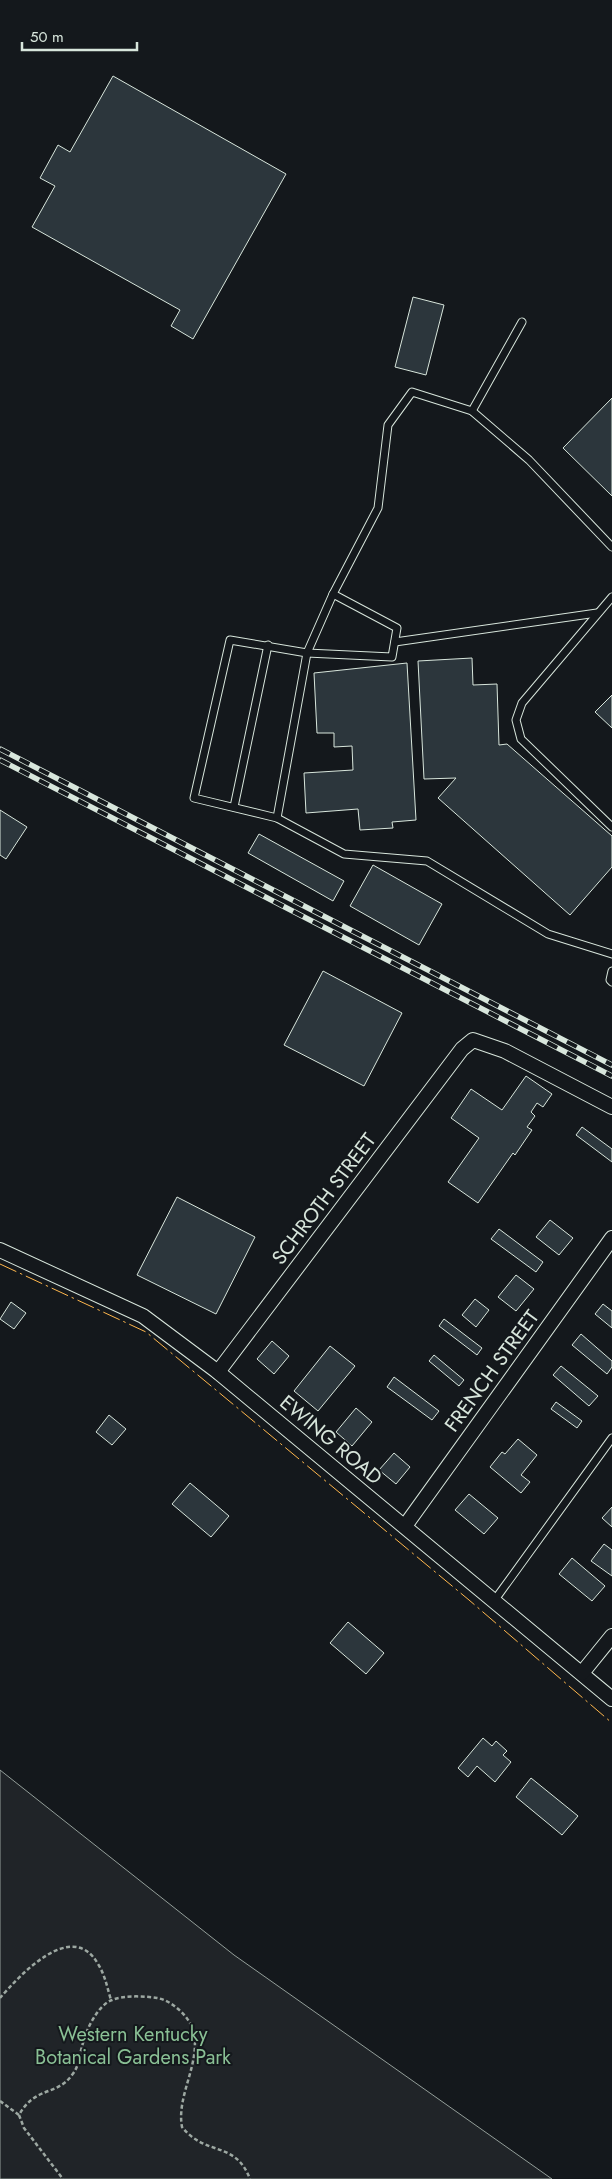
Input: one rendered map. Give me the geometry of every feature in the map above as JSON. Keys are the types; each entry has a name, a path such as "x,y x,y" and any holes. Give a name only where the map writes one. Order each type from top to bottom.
{"street":[{"name":"SCHROTH STREET","path":"218,1372 462,1049 473,1040 505,1051 612,1108"},
{"name":"FRENCH STREET","path":"404,1526 612,1238"},
{"name":"EWING ROAD","path":"0,1250 143,1316 218,1372 612,1699"},
{"path":"582,1673 612,1636"}],"lane":[{"path":"472,411 522,322"},
{"path":"276,818 307,653 333,594 378,508 388,425 412,392 472,411 529,460 612,547"},
{"path":"333,594 397,628 392,656 307,653 230,640 194,798 234,806 276,818 344,854 426,861 548,934 612,954"},
{"path":"612,597 522,703 516,720 521,739 612,827"},
{"path":"394,642 597,613"},
{"path":"234,806 268,645"},
{"path":"612,971 610,980 612,982"},
{"path":"494,1601 612,1438"}],"path":[{"path":"0,1998 28,1968 43,1956 61,1949 80,1948 97,1962 105,1978 111,2000"},
{"path":"19,2115 26,2103 36,2095 59,2086 72,2076 80,2060 82,2045 88,2028 96,2014 111,2000 136,1996 161,1999 171,2003 184,2016 192,2028 195,2045 181,2110 182,2127 197,2142 235,2156 243,2163 250,2179"},
{"path":"0,2101 19,2115 24,2128 63,2179"}],"green space":[{"name":"Western Kentucky Botanical Gardens Park","path":"0,1770 234,1955 552,2179 0,2179"}],"building":[{"path":"113,76 286,174 193,339 171,326 180,310 32,227 55,186 40,178 58,145 70,152"},
{"path":"413,297 444,305 426,375 395,367"},
{"path":"612,398 612,496 563,448"},
{"path":"472,658 473,685 497,684 499,745 507,744 612,836 612,867 570,915 438,798 456,778 424,779 418,661"},
{"path":"407,663 416,820 392,822 393,828 360,830 358,809 306,813 304,773 353,770 352,746 334,747 334,733 317,733 314,673"},
{"path":"612,695 612,728 595,712"},
{"path":"0,810 27,827 6,859 0,855"},
{"path":"259,834 344,881 333,901 248,853"},
{"path":"373,865 442,904 419,945 350,906"},
{"path":"323,971 402,1013 364,1086 284,1045"},
{"path":"526,1076 552,1094 543,1107 537,1103 531,1112 535,1116 527,1127 532,1130 515,1155 513,1153 478,1203 448,1182 479,1138 451,1118 471,1089 502,1110"},
{"path":"582,1127 612,1149 612,1162 576,1135"},
{"path":"177,1197 255,1237 216,1314 137,1275"},
{"path":"550,1220 573,1238 559,1255 536,1237"},
{"path":"499,1229 543,1262 536,1272 491,1239"},
{"path":"516,1275 534,1289 516,1311 498,1297"},
{"path":"475,1299 489,1310 476,1327 462,1315"},
{"path":"11,1302 26,1313 14,1329 0,1319"},
{"path":"603,1304 612,1311 612,1328 595,1314"},
{"path":"444,1319 482,1348 477,1355 439,1326"},
{"path":"581,1334 612,1361 612,1367 607,1374 572,1345"},
{"path":"272,1341 289,1356 274,1374 257,1359"},
{"path":"330,1346 355,1366 318,1411 294,1391"},
{"path":"434,1355 464,1380 459,1386 429,1361"},
{"path":"561,1366 598,1396 589,1406 553,1375"},
{"path":"394,1377 439,1411 432,1420 387,1387"},
{"path":"556,1402 582,1421 577,1428 551,1409"},
{"path":"356,1408 372,1422 352,1446 336,1432"},
{"path":"109,1415 126,1429 112,1445 96,1432"},
{"path":"518,1439 537,1455 521,1475 530,1482 521,1493 490,1467 502,1452 505,1454"},
{"path":"394,1453 410,1467 396,1484 379,1470"},
{"path":"190,1483 229,1516 211,1537 172,1504"},
{"path":"469,1494 498,1518 484,1534 455,1510"},
{"path":"612,1507 612,1527 602,1518"},
{"path":"604,1544 612,1550 612,1576 591,1561"},
{"path":"572,1558 605,1586 592,1601 559,1574"},
{"path":"348,1622 384,1653 366,1674 330,1643"},
{"path":"483,1738 492,1746 496,1741 507,1751 503,1755 511,1762 495,1782 477,1766 468,1777 458,1768"},
{"path":"531,1778 578,1816 562,1835 516,1797"}],"railway":[{"path":"0,749 612,1065"},
{"path":"0,760 612,1076"}],"power":[{"path":"0,1264 146,1332 469,1600 612,1723"}]}
